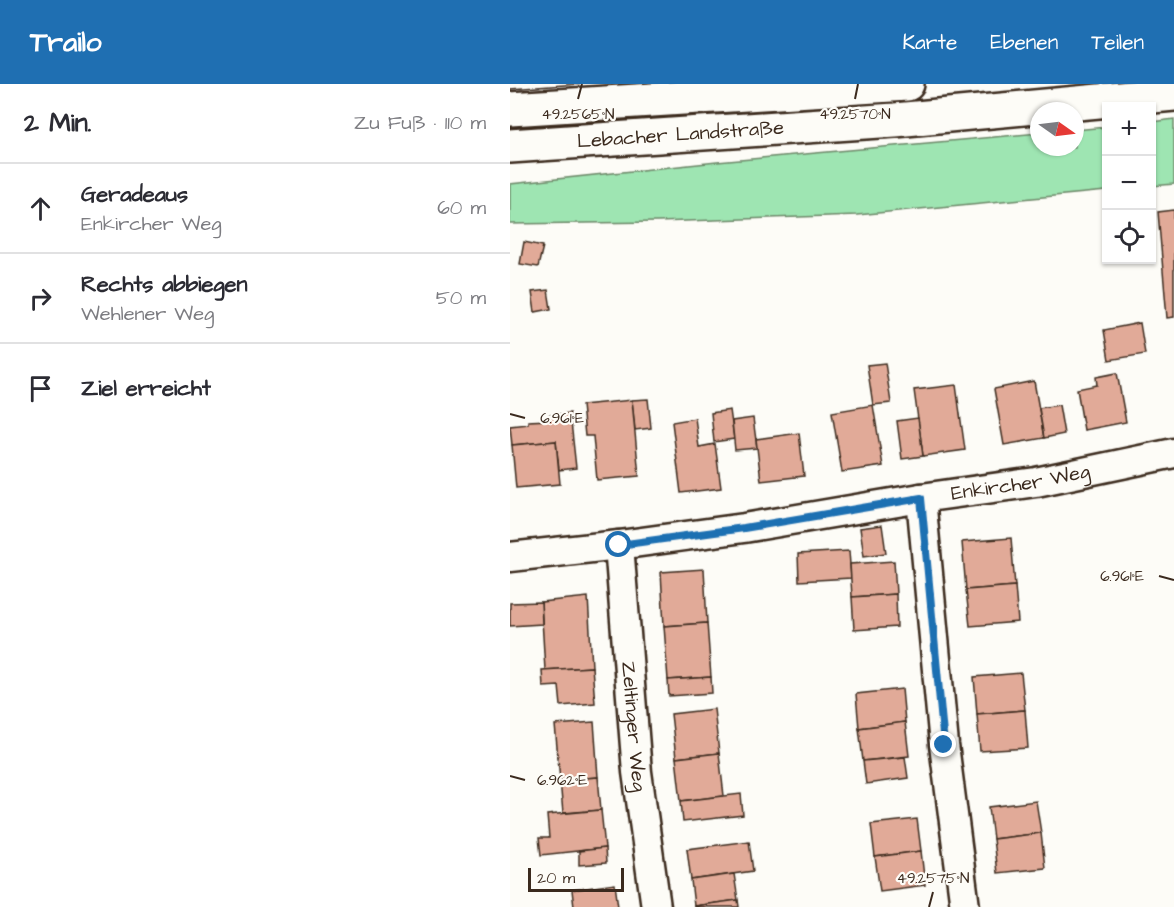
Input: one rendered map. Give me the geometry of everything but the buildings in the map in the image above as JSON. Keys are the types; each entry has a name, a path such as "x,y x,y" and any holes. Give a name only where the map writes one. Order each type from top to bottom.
{"highway":[{"name":"Lebacher Landstraße","path":"510,109 907,84"},
{"name":"Lebacher Landstraße","path":"510,146 895,120 1174,94"}],"street":[{"name":"Enkircher Weg","path":"510,557 744,528 921,498 1036,482 1174,453"},
{"path":"921,498 944,745 965,907"},
{"name":"Zeltinger Weg","path":"619,545 637,772 656,907"}],"green space":[{"path":"1174,119 1174,184 1156,186 1156,121"},
{"path":"1102,127 1102,191 857,215 658,222 510,224 510,184 717,162 1030,134 1030,156 1084,156 1084,129"}],"tram line":[{"path":"510,89 578,84"}],"route":[{"path":"619,545 744,528 921,498 944,745"}]}
